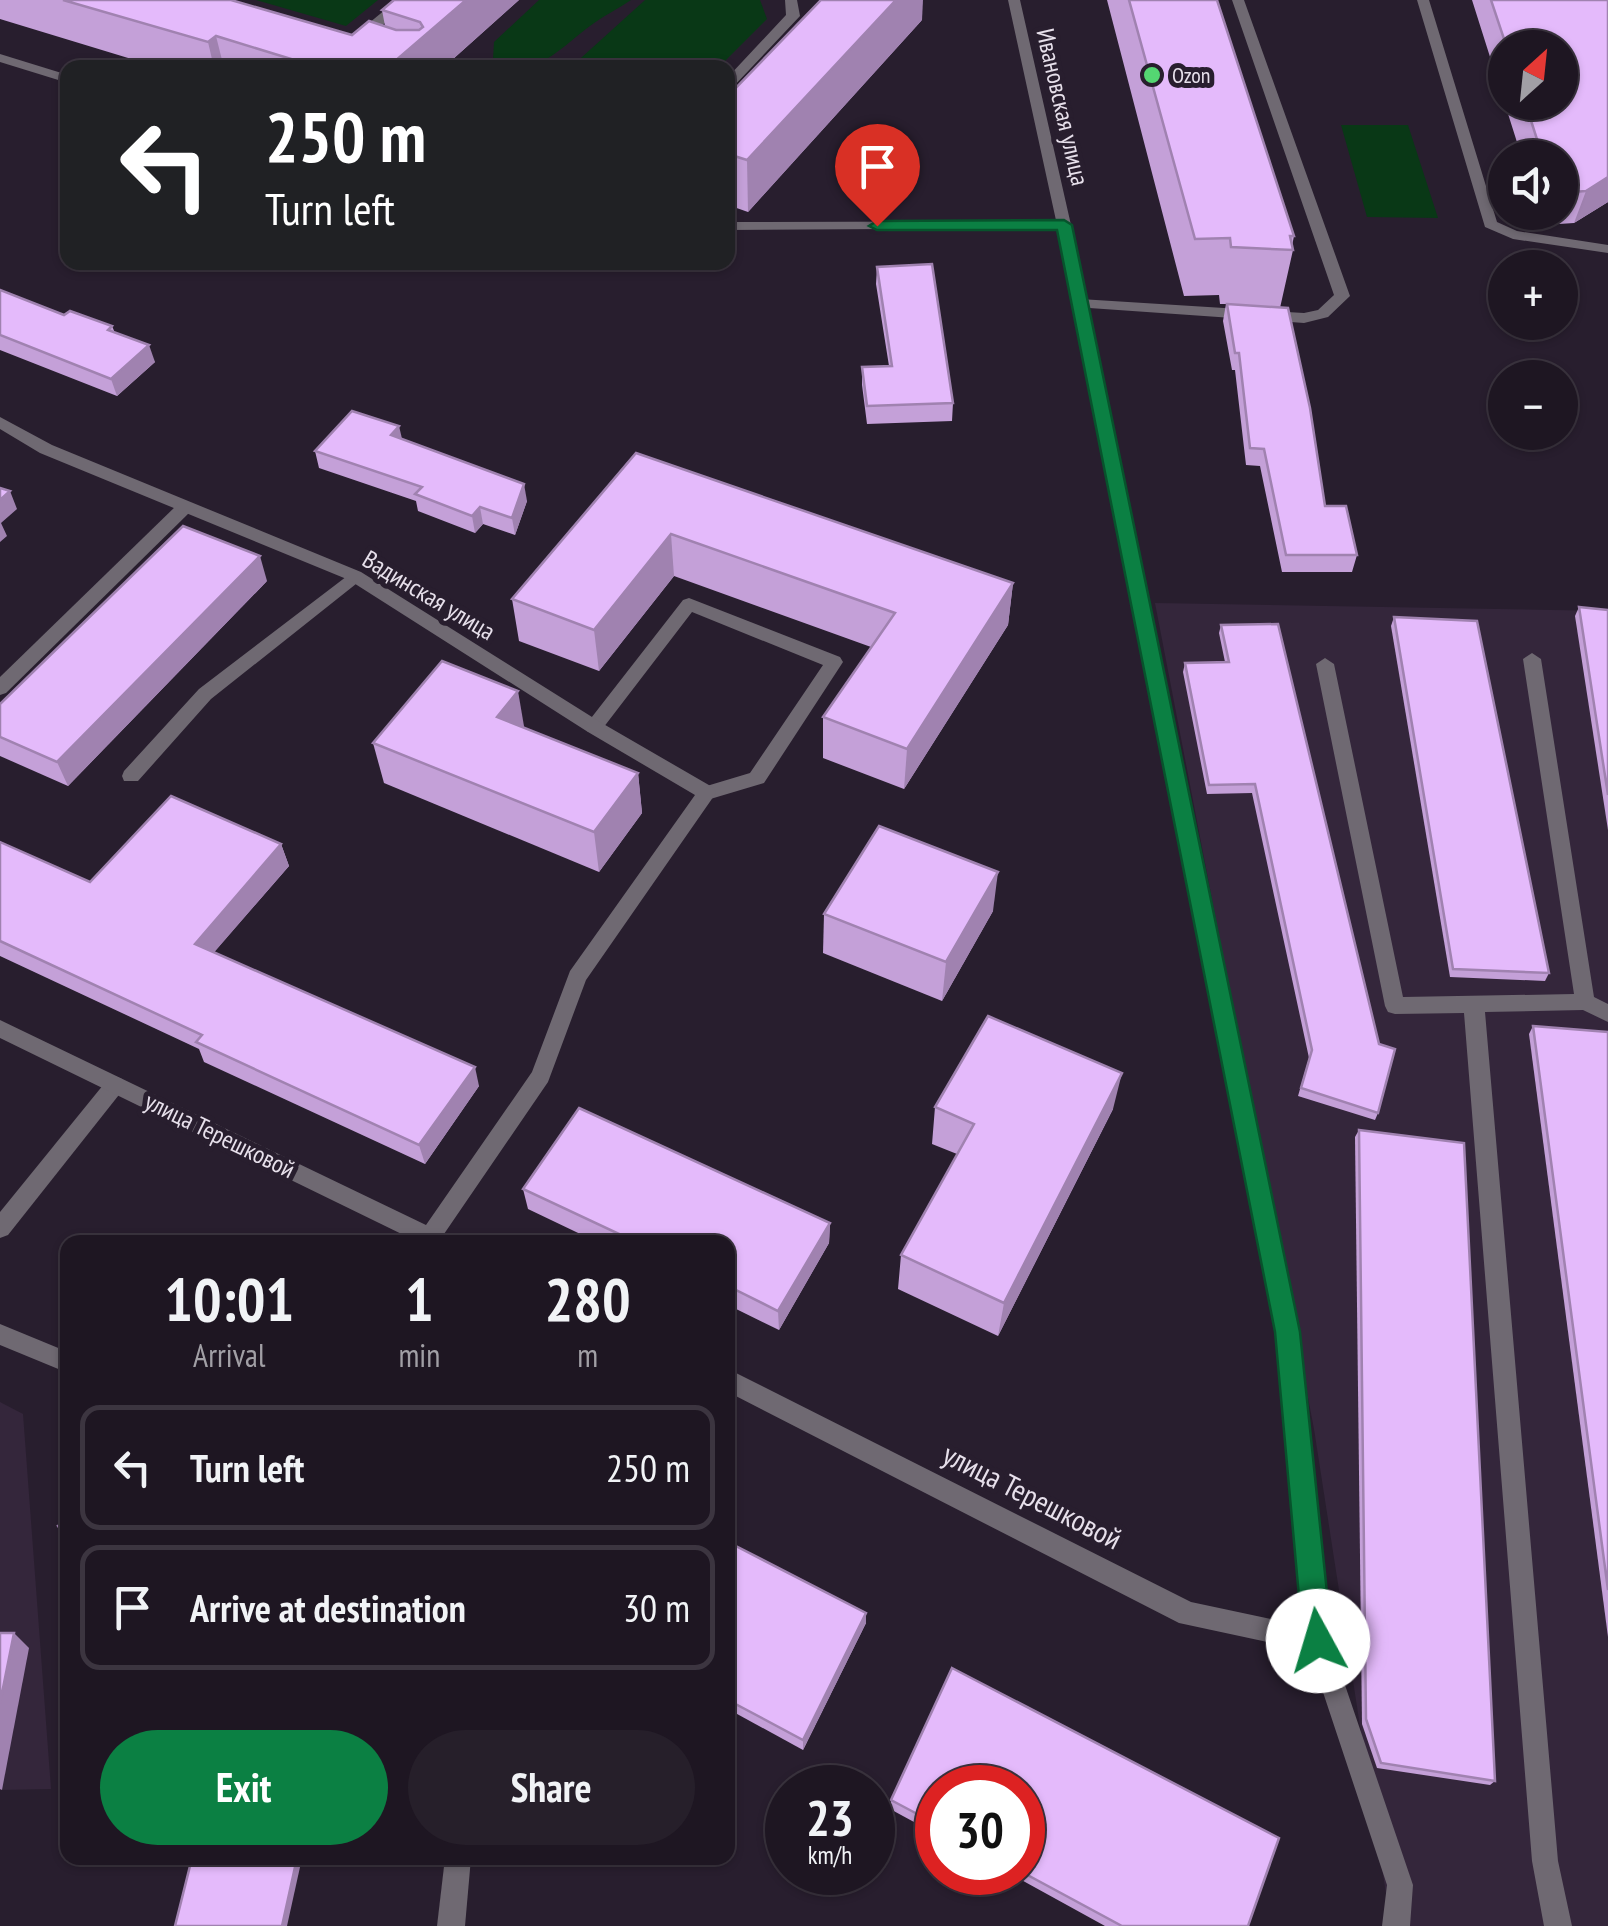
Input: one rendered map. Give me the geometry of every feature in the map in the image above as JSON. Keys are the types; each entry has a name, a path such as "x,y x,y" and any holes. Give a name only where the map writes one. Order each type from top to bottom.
{"street":[{"path":"367,52 350,46 405,0"},
{"path":"735,77 784,30 793,16 791,0"},
{"name":"Ивановская улица","path":"1014,0 1064,225 1288,1332 1318,1641 1400,1886 1396,1926"},
{"path":"1080,304 1304,318 1323,314 1342,296 1238,0"},
{"path":"1423,0 1490,224 1513,236 1608,249"},
{"path":"0,58 60,77"},
{"path":"735,226 1064,225"},
{"name":"Вадинская улица","path":"0,422 46,449 355,576 594,727 708,793"},
{"path":"0,688 184,508"},
{"path":"131,776 205,694 355,576"},
{"path":"437,1235 541,1076 576,978 708,793 757,778 834,662 689,604 594,727"},
{"path":"1532,659 1584,1002"},
{"path":"1326,664 1395,1006 1584,1002 1608,1014"},
{"path":"1474,1005 1545,1860 1558,1926"},
{"name":"улица Терешковой","path":"0,1028 424,1235"},
{"path":"0,1228 115,1085"},
{"path":"0,1334 60,1360"},
{"name":"улица Терешковой","path":"735,1384 1188,1614 1318,1641"},
{"path":"450,1926 457,1865"}],"shaded area":[{"path":"1155,603 1608,611 1608,1926 1391,1926 1314,1429"},
{"path":"0,1402 23,1414 51,1789 0,1790"}],"green space":[{"path":"256,0 378,0 346,26"},
{"path":"539,0 631,0 545,60 495,60 494,42"},
{"path":"645,0 760,0 767,19 726,60 579,60"},
{"path":"1341,125 1408,125 1438,218 1367,217"}],"building":[{"path":"63,0 231,0 352,35 369,21 396,30 423,27 420,22 382,10 394,0 466,0 396,60 295,60 216,36 208,42"},
{"path":"821,0 896,0 747,160 735,156 735,89"},
{"path":"1129,0 1217,0 1294,236 1290,236 1293,250 1231,247 1230,238 1195,239"},
{"path":"1491,0 1608,0 1608,177 1586,191 1578,192 1578,140 1537,140 1531,120 1578,120 1578,30 1501,30"},
{"path":"932,264 953,403 867,406 862,367 892,366 877,267"},
{"path":"0,290 64,315 70,311 112,326 108,330 149,345 111,379 0,335"},
{"path":"1227,304 1288,308 1310,408 1325,506 1346,506 1357,555 1286,555 1264,449 1250,448 1239,353 1235,353"},
{"path":"352,411 399,426 391,435 524,484 512,518 480,507 472,516 415,494 422,487 315,451"},
{"path":"636,453 1013,583 907,749 823,717 895,613 671,534 594,630 512,599"},
{"path":"183,526 260,556 57,762 0,737 0,704"},
{"path":"1579,607 1608,610 1608,795"},
{"path":"1394,617 1477,621 1549,973 1453,969"},
{"path":"1278,624 1379,1044 1395,1049 1378,1113 1301,1088 1312,1050 1255,784 1209,785 1185,663 1229,662 1221,625"},
{"path":"442,661 518,691 497,717 638,773 594,832 373,743"},
{"path":"171,796 281,844 195,944 475,1067 419,1145 196,1042 202,1035 0,941 0,842 90,882"},
{"path":"879,826 998,872 946,962 824,914"},
{"path":"988,1016 1122,1073 1004,1303 901,1255 974,1124 935,1107"},
{"path":"1533,1026 1608,1032 1608,1590"},
{"path":"579,1108 830,1223 778,1311 735,1290 735,1235 621,1235 523,1189"},
{"path":"1359,1130 1464,1143 1495,1781 1381,1763 1366,1719"},
{"path":"735,1546 866,1613 803,1740 735,1704"},
{"path":"0,1633 14,1633 0,1703"},
{"path":"952,1668 1279,1838 1248,1926 1122,1926 1045,1884 1045,1765 915,1765 915,1813 895,1802 895,1791"},
{"path":"190,1865 295,1865 282,1926 175,1926"}],"place":[{"name":"Ozon","path":"1152,75"}],"route":[{"path":"877,226 1064,225 1288,1332 1318,1641"}]}
